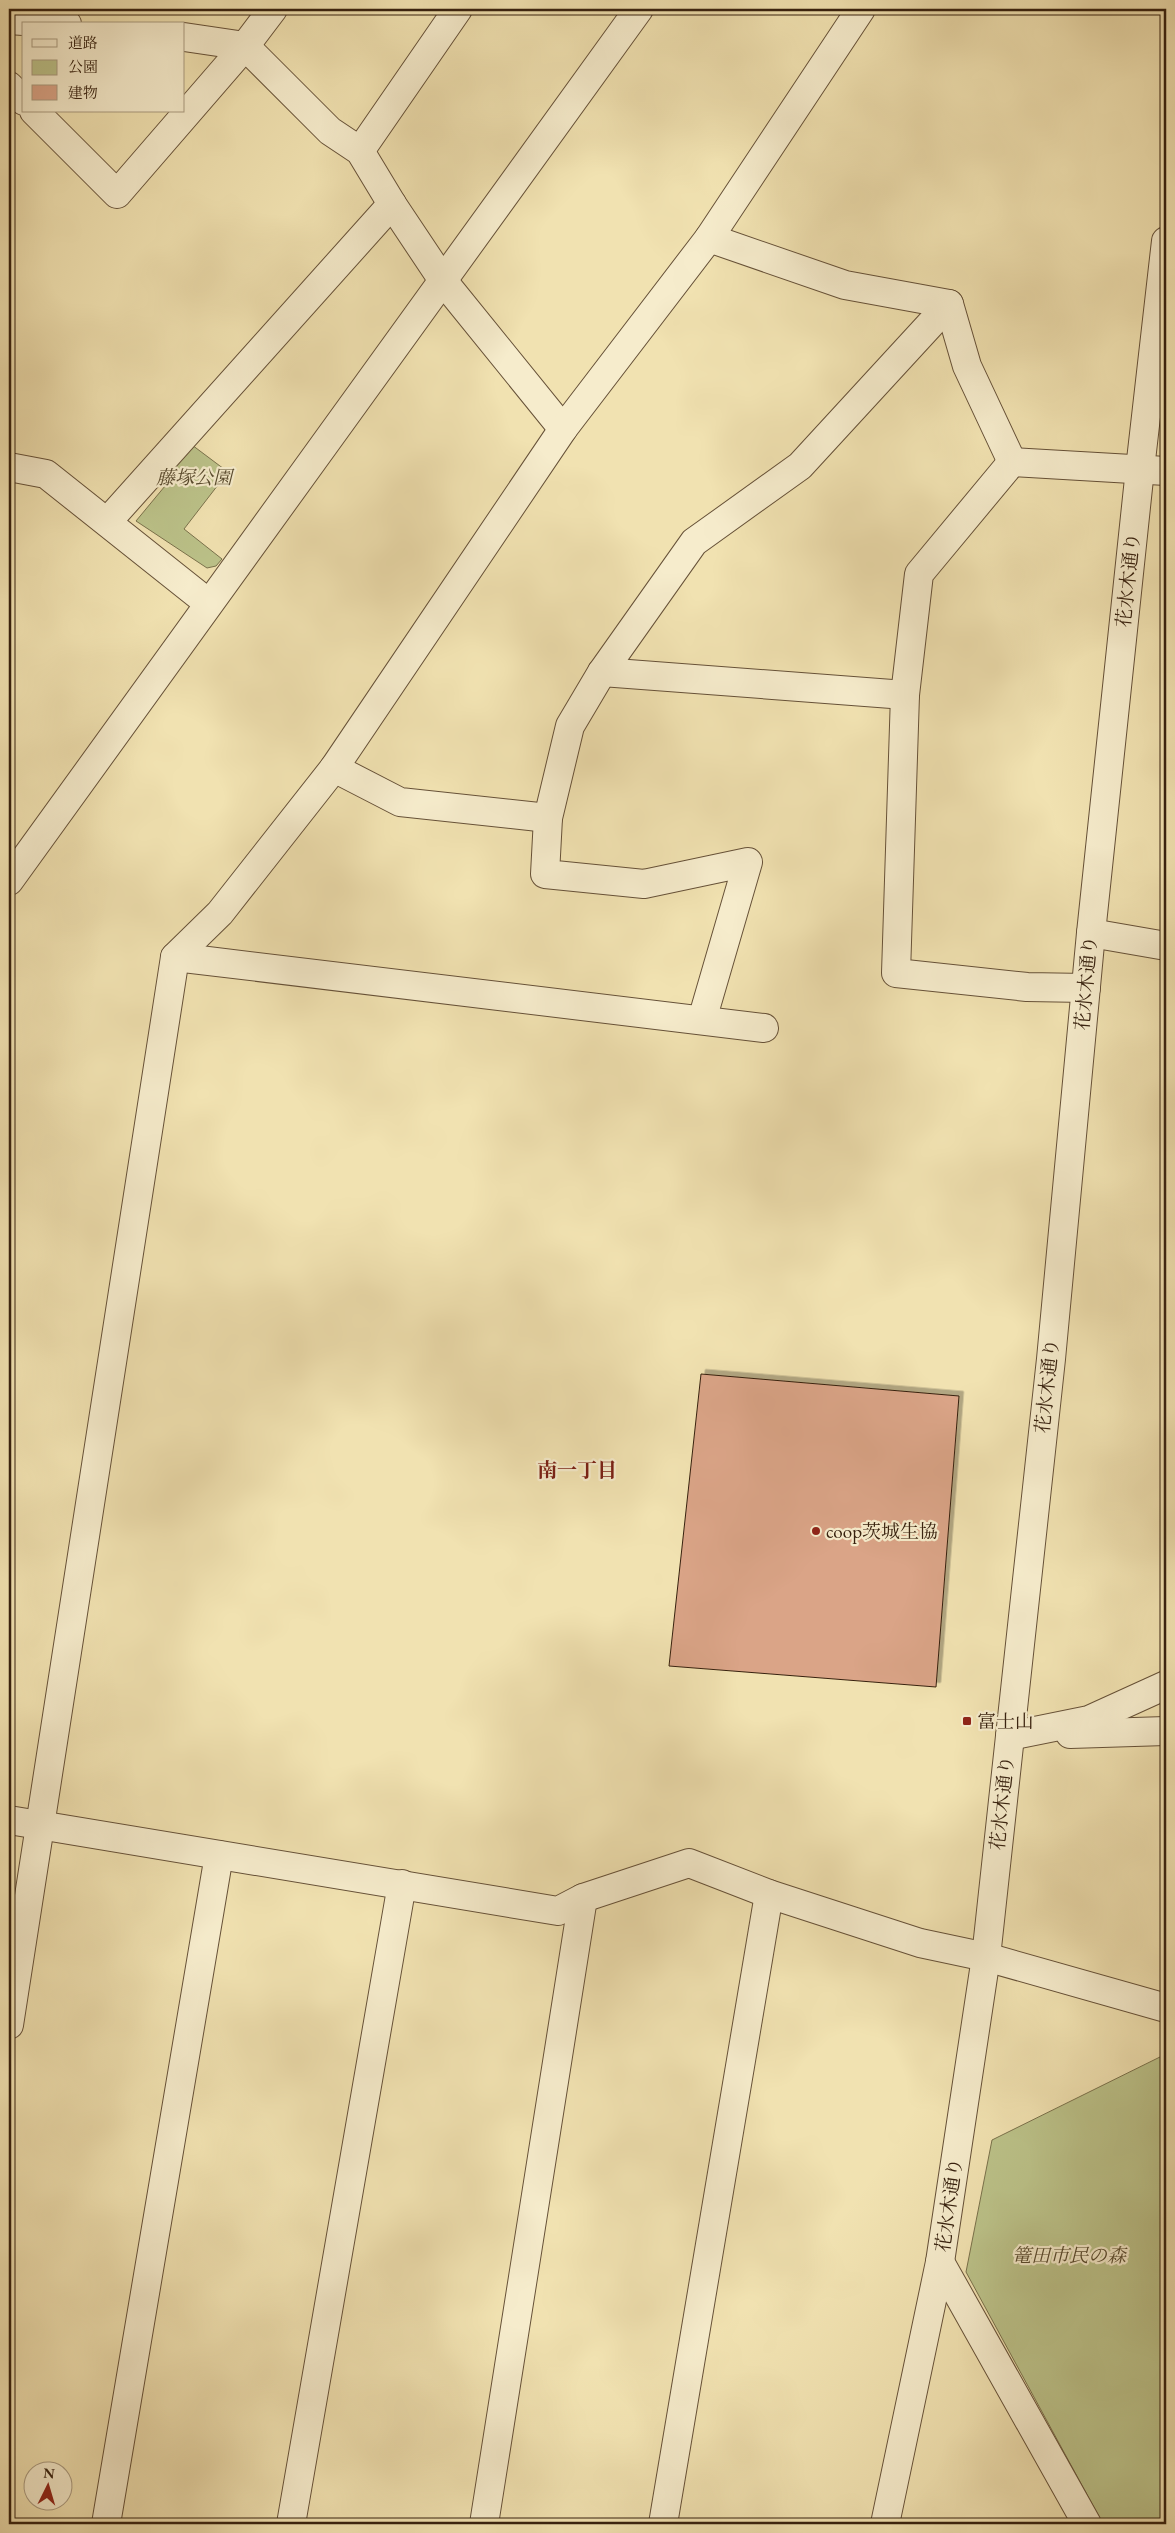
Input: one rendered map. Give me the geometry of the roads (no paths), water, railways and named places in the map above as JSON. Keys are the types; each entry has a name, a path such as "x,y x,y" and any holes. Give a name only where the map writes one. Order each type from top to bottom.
{"street":[{"path":"35,112 117,194 245,46 273,9"},
{"path":"360,151 458,9"},
{"path":"9,881 207,602 444,282 639,9"},
{"path":"9,2025 175,957 220,913 334,768 563,429 709,238 861,9"},
{"path":"9,20 38,22"},
{"path":"185,37 245,46 330,132 360,151 392,204 444,282 563,429"},
{"path":"9,86 22,99"},
{"path":"108,521 392,204"},
{"path":"709,238 845,285 948,304"},
{"name":"花水木通り","path":"885,2524 940,2262 986,1957 1051,1359 1091,933 1153,470 1166,241"},
{"path":"948,304 967,366 1012,462"},
{"path":"702,1020 748,862 644,884 545,874 548,818 570,726 602,672 694,542 800,466 948,304"},
{"path":"1012,462 1153,470"},
{"path":"1012,462 919,574 905,695 896,973 1027,987 1086,988"},
{"path":"9,467 46,474 108,521 207,602"},
{"path":"602,672 905,695"},
{"path":"334,768 400,802 548,818"},
{"path":"1091,933 1166,946"},
{"path":"175,957 764,1028"},
{"path":"1010,1736 1089,1720 1166,1685"},
{"path":"1010,1736 1166,1731"},
{"path":"9,1820 558,1911 583,1898 689,1863 769,1894 920,1942 986,1957 1166,2008"},
{"path":"106,2524 219,1854"},
{"path":"291,2524 402,1884"},
{"path":"663,2524 769,1894"},
{"path":"484,2524 583,1898"},
{"path":"940,2262 1087,2524"}],"place":[{"name":"coop茨城生協","path":"816,1531"},
{"name":"富士山","path":"967,1721"}],"district":[{"name":"南一丁目","path":"577,1470"}],"park label":[{"name":"藤塚公園","path":"194,477"},
{"name":"篭田市民の森","path":"1069,2255"}]}
